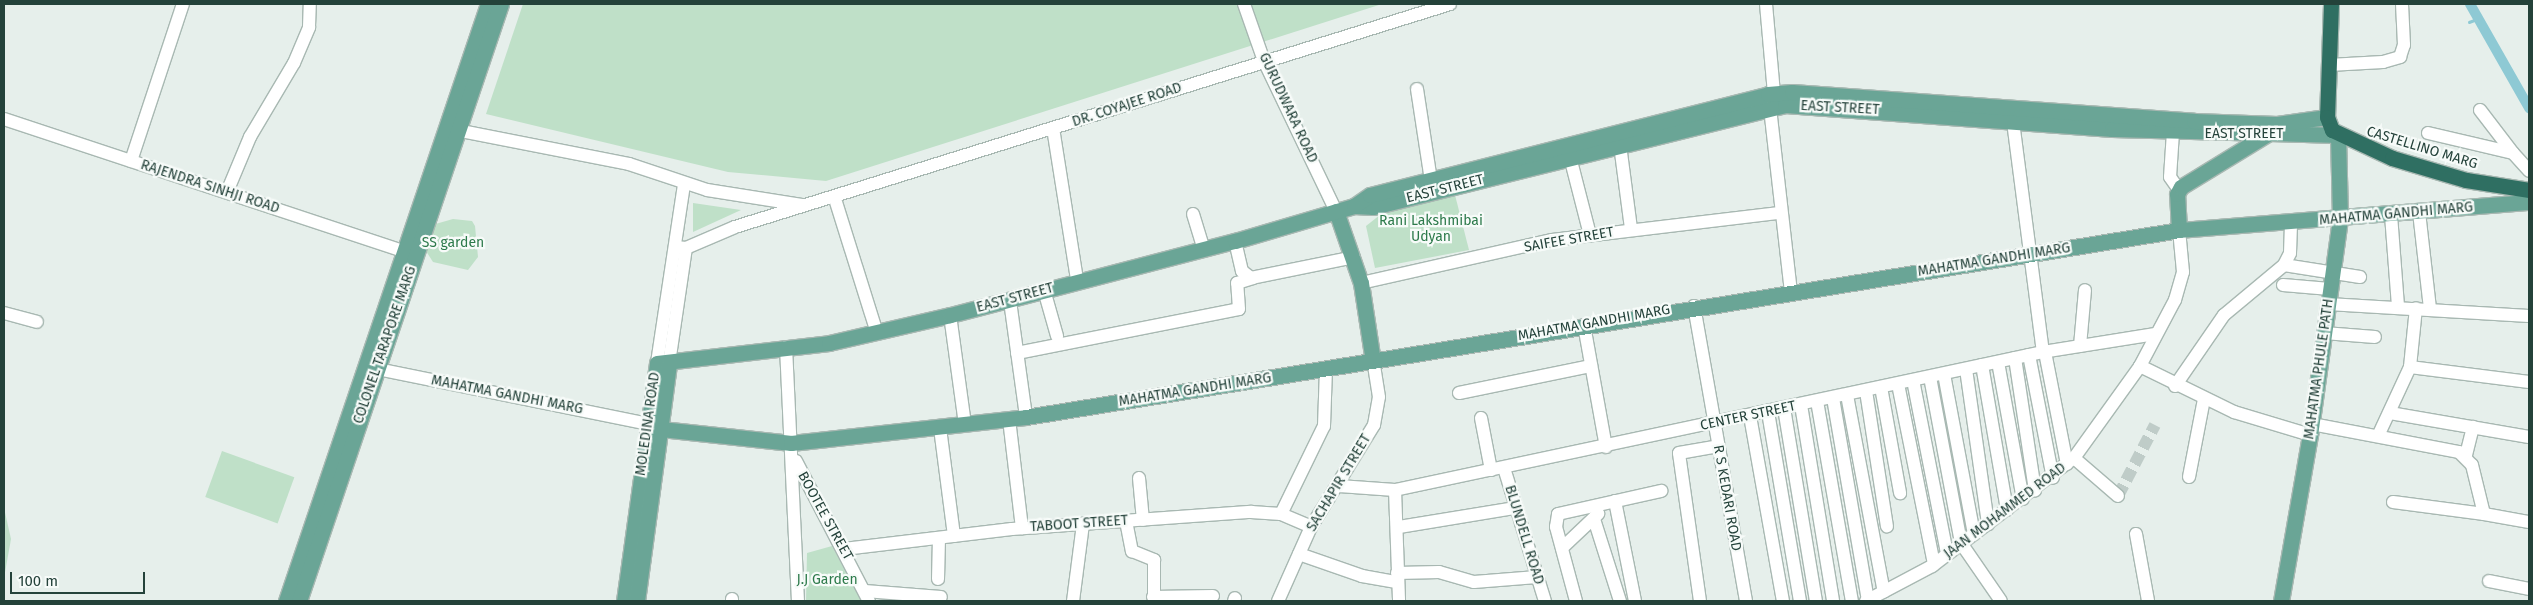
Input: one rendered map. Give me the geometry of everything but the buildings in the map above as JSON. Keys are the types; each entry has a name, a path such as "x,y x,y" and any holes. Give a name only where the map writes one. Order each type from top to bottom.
{"highway":[{"path":"2327,124 2331,4"},
{"name":"CASTELLINO MARG","path":"2327,124 2392,158 2466,180 2529,190"}],"main road":[{"name":"COLONEL TARAPORE MARG","path":"286,601 371,368 452,129 488,4"},
{"name":"COLONEL TARAPORE MARG","path":"452,129 501,4"},
{"name":"EAST STREET","path":"1354,206 1373,207 1620,145 1772,101"},
{"name":"EAST STREET","path":"663,363 877,333 1010,300 1077,280 1235,240 1354,206 1370,196 1431,180 1772,101 1838,107 2273,129 2327,124"},
{"name":"EAST STREET","path":"2012,115 2173,132 2273,129 2327,124"},
{"name":"MAHATMA PHULE PATH","path":"2280,601 2311,430 2340,219 2327,124"},
{"path":"2179,230 2179,190 2273,129"},
{"name":"MAHATMA GANDHI MARG","path":"655,426 792,450 1026,417 1326,369 1694,306 2179,230 2391,215 2529,202"},
{"path":"1336,211 1354,258 1361,283 1373,361"},
{"name":"MOLEDINA ROAD","path":"637,601 663,363"},
{"name":"COLONEL TARAPORE MARG","path":"299,601 371,368"},
{"name":"MOLEDINA ROAD","path":"624,601 655,426"}],"street":[{"path":"131,161 183,4"},
{"path":"226,192 250,137 294,63 309,27 310,4"},
{"name":"GURUDWARA ROAD","path":"1244,4 1264,61 1336,211"},
{"name":"DR. COYAJEE ROAD","path":"681,247 804,205 836,198 1264,61 1450,4"},
{"path":"1766,4 1779,213 1792,292"},
{"path":"2329,65 2383,62 2400,57 2404,46 2402,4"},
{"path":"1417,88 1431,180"},
{"path":"2480,110 2529,171"},
{"path":"2012,115 2028,254 2044,352 2070,461 2113,491"},
{"name":"RAJENDRA SINHJI ROAD","path":"4,119 410,253"},
{"path":"1053,128 1077,280"},
{"path":"452,129 629,164 678,183 804,205"},
{"path":"2173,132 2170,177 2179,190"},
{"path":"2428,133 2513,153"},
{"path":"1620,145 1631,229"},
{"path":"1570,157 1590,235"},
{"path":"663,363 681,247 678,183"},
{"path":"752,197 757,212 754,221"},
{"path":"836,198 877,333"},
{"path":"2419,212 2430,309"},
{"name":"SAIFEE STREET","path":"1361,283 1590,235 1779,213"},
{"path":"1193,214 1203,247"},
{"path":"2391,215 2398,307"},
{"path":"2172,384 2224,315 2284,265 2297,222"},
{"name":"JAAN MOHAMMED ROAD","path":"1867,601 1934,564 2053,478 2070,461 2140,366 2175,300 2183,272 2179,230"},
{"path":"1235,240 1242,271 1253,278"},
{"path":"1017,353 1239,309 1237,282 1354,258"},
{"path":"2284,265 2360,277"},
{"path":"2283,285 2329,297 2398,307 2529,316"},
{"path":"1044,290 1057,336"},
{"path":"2080,346 2085,290"},
{"path":"1010,300 1026,417"},
{"name":"R S KEDARI ROAD","path":"1694,306 1713,424 1746,601"},
{"path":"2378,436 2410,367 2416,308"},
{"path":"4,313 37,322"},
{"path":"950,315 965,425"},
{"path":"1584,325 1606,447"},
{"path":"2324,333 2376,337"},
{"name":"CENTER STREET","path":"1339,486 1395,490 1606,447 2029,355 2156,334"},
{"path":"786,347 798,601"},
{"path":"2029,355 2053,478"},
{"path":"2015,358 2035,490"},
{"name":"SACHAPIR STREET","path":"1278,601 1311,527 1339,486 1374,425 1379,397 1373,361"},
{"path":"1998,362 2023,499"},
{"path":"1982,365 2007,510"},
{"path":"1459,393 1591,366"},
{"path":"2140,366 2204,399 2311,430 2378,436 2466,455"},
{"path":"2410,367 2529,382"},
{"name":"MAHATMA GANDHI MARG","path":"371,368 655,426"},
{"path":"1281,514 1324,426 1326,369"},
{"path":"1966,369 1988,524"},
{"path":"1944,374 1974,534"},
{"path":"1930,377 1961,544 2001,601"},
{"path":"1913,380 1947,554"},
{"path":"1898,384 1934,564"},
{"path":"1881,387 1900,493"},
{"path":"1866,391 1887,526"},
{"path":"1847,395 1884,592"},
{"path":"1833,398 1867,601"},
{"path":"2189,477 2204,399"},
{"path":"1817,401 1852,601"},
{"path":"1801,405 1833,601"},
{"path":"1784,408 1816,601"},
{"path":"1768,412 1800,601"},
{"path":"2390,413 2472,426 2529,438"},
{"path":"1750,416 1783,601"},
{"path":"1481,418 1491,470"},
{"path":"1009,419 1022,528"},
{"path":"1954,424 1973,421"},
{"path":"2472,426 2466,455 2484,514"},
{"path":"940,428 954,536"},
{"path":"1700,601 1679,453 1718,446"},
{"name":"BOOTEE STREET","path":"792,450 867,596"},
{"name":"BLUNDELL ROAD","path":"1504,468 1545,601"},
{"path":"1140,478 1143,520"},
{"path":"1395,490 1399,527 1397,578 1400,601"},
{"path":"1576,601 1556,527 1558,514 1661,491"},
{"path":"1562,548 1610,502"},
{"path":"1610,502 1635,601"},
{"path":"2393,502 2529,522"},
{"path":"1399,527 1515,508"},
{"name":"TABOOT STREET","path":"844,549 1022,528 1143,520 1281,514 1311,527"},
{"path":"1594,519 1620,601"},
{"path":"1126,521 1132,551 1154,560 1154,599 1213,596"},
{"path":"1073,601 1082,524"},
{"path":"2136,534 2148,601"},
{"path":"938,579 940,538"},
{"path":"1299,554 1362,576 1397,578 1439,572 1474,582 1537,577"},
{"path":"2488,581 2529,588"},
{"path":"867,596 941,597"}],"green space":[{"path":"523,4 1382,4 826,181 728,172 486,114"},
{"name":"Rani Lakshmibai Udyan","path":"1455,195 1469,250 1375,268 1366,226 1385,211"},
{"path":"693,203 741,210 693,232"},
{"name":"SS garden","path":"453,219 472,221 475,226 478,257 468,270 433,262 424,248 432,225"},
{"path":"222,451 294,477 278,523 205,497"},
{"path":"4,508 11,539 4,578"},
{"name":"J.J Garden","path":"832,546 861,601 806,601 807,553"}],"waterway":[{"path":"2470,4 2529,108"},
{"path":"2469,22 2477,19"}],"tunnel":[{"path":"2118,496 2155,425"}]}
